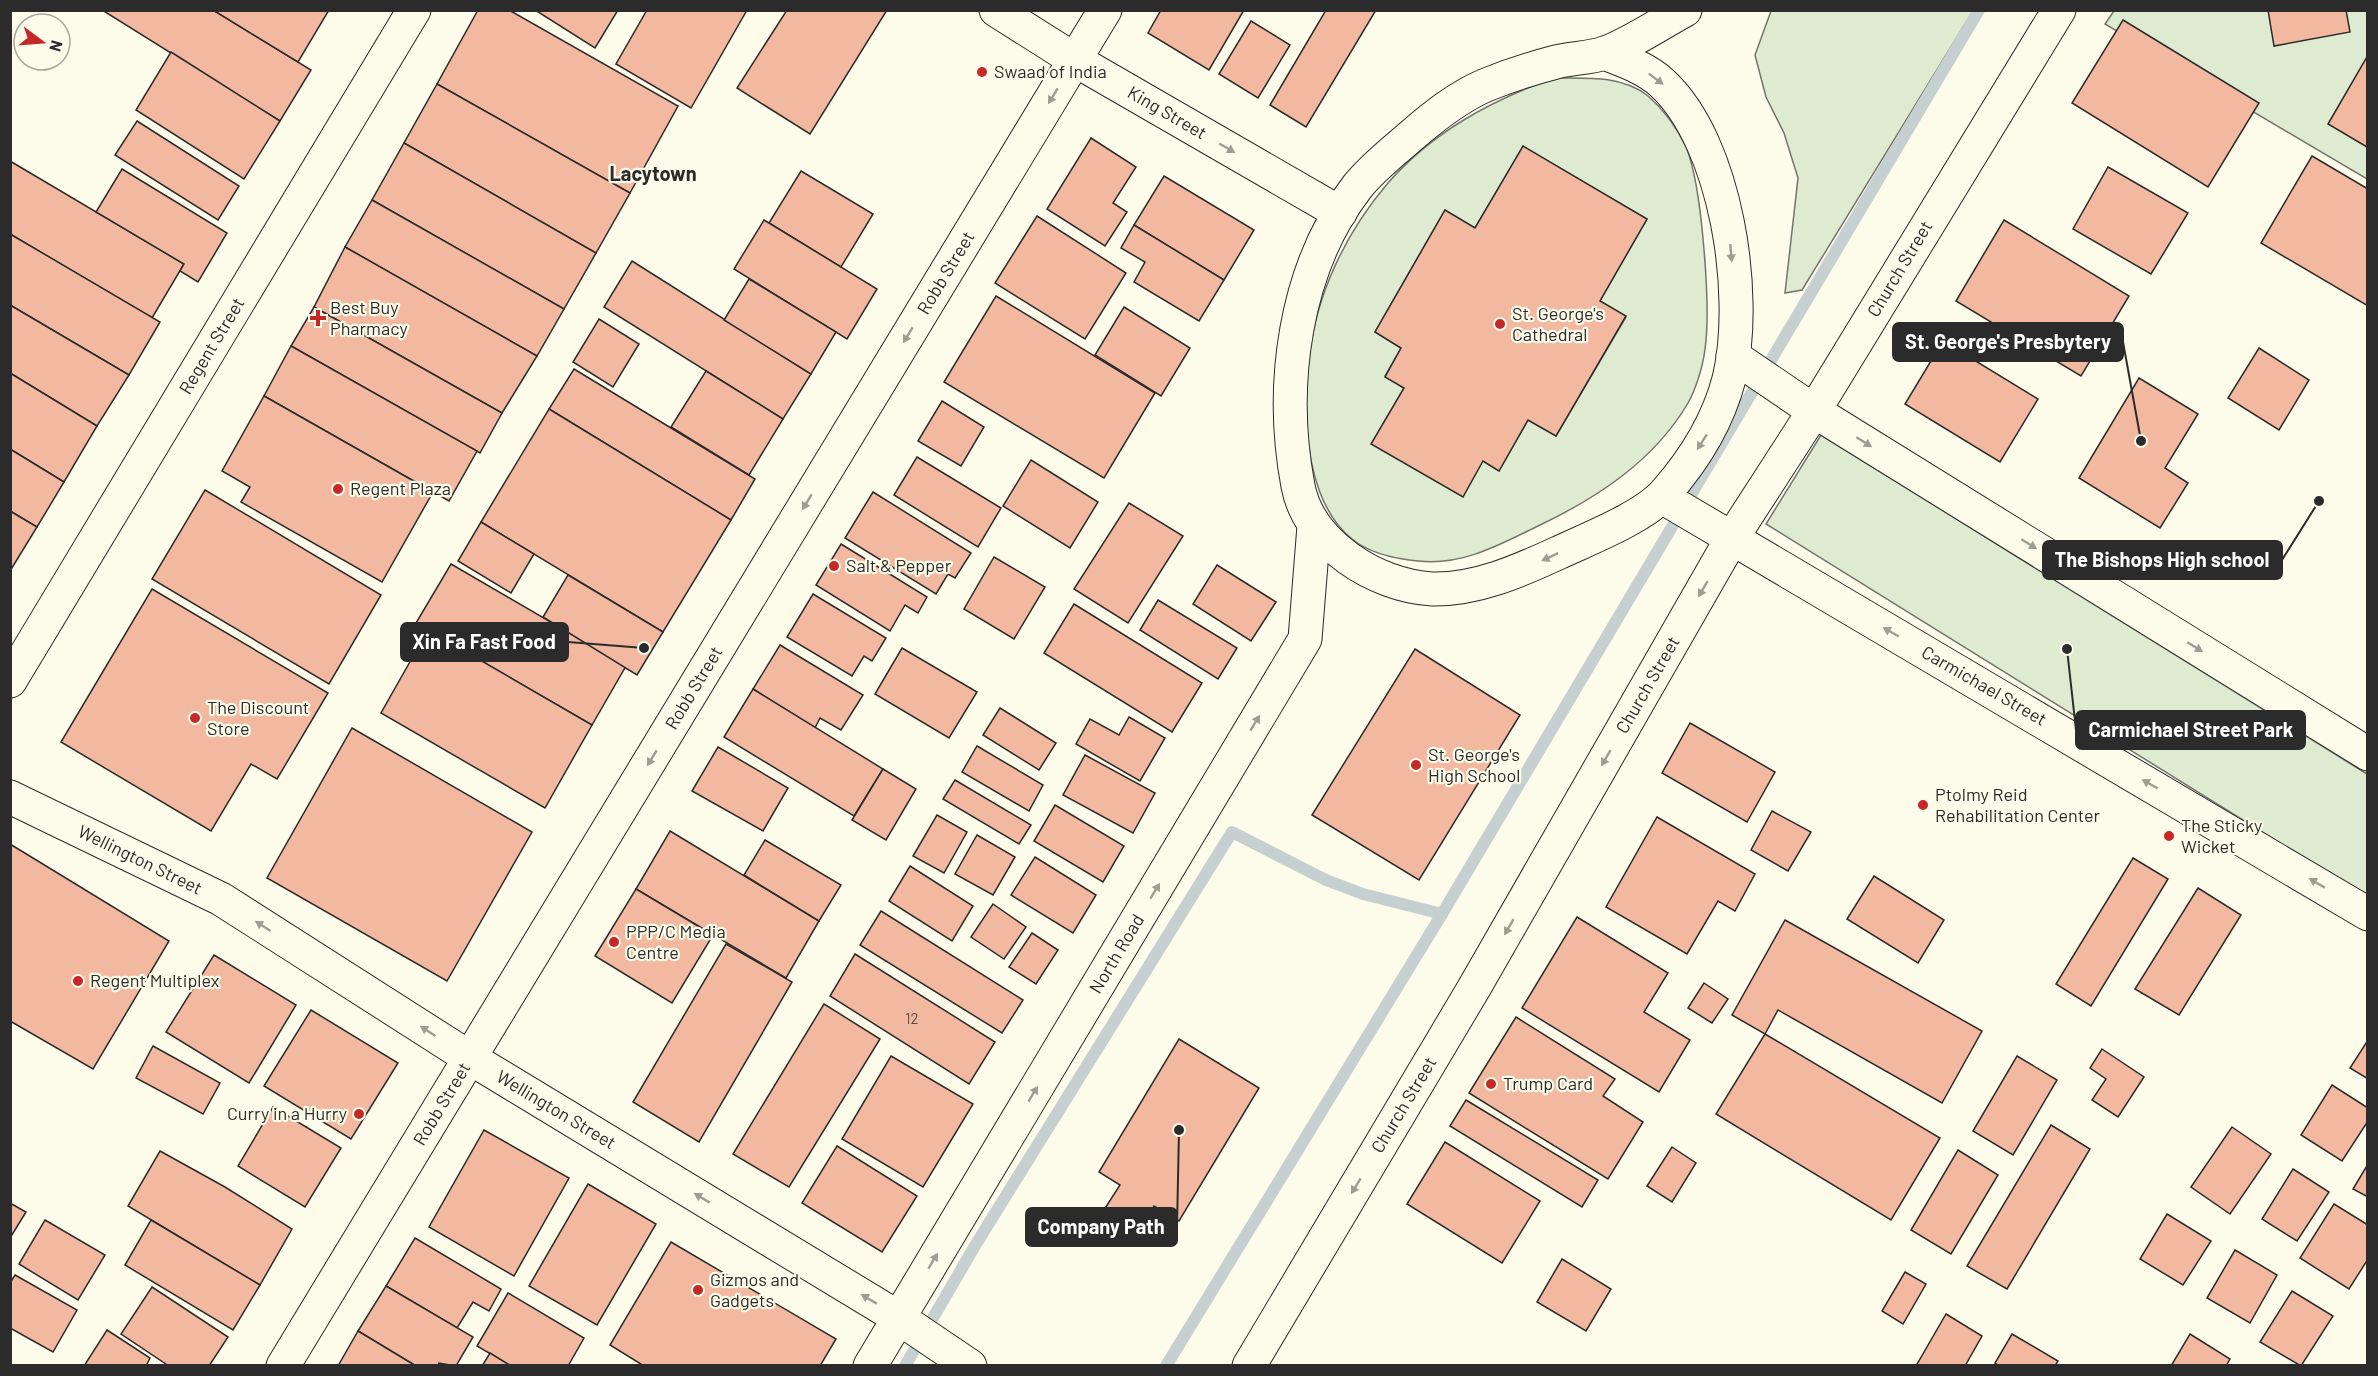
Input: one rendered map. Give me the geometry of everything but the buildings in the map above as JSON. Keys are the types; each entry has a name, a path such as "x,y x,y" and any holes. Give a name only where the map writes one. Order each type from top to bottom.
{"street":[{"name":"Regent Street","path":"10,681 414,10"},
{"name":"King Street","path":"996,10 1075,60 1340,213"},
{"name":"Robb Street","path":"283,1365 1105,10"},
{"path":"1685,10 1604,53 1556,62 1485,86 1440,111 1359,184 1323,245 1296,326 1291,408 1292,450 1301,497 1314,526 1351,561 1414,588 1446,589 1520,571 1618,524 1677,505 1688,465 1710,429 1728,380 1752,368"},
{"name":"Church Street","path":"1249,1365 1474,988 1732,538 1814,411 2059,10"},
{"path":"1604,53 1639,68 1659,80 1695,126 1713,162 1730,232 1736,327 1752,368 1814,411 2367,754"},
{"name":"Carmichael Street","path":"1677,505 2367,914"},
{"name":"North Road","path":"870,1365 1305,639 1314,526"},
{"name":"Wellington Street","path":"10,797 221,899 470,1058 899,1318 970,1365"}],"green space":[{"path":"1771,11 1973,11 1802,290 1785,293 1798,178 1784,133 1766,97 1755,55"},
{"path":"2114,11 2367,11 2367,179 2105,24"},
{"path":"1553,78 1602,79 1627,84 1654,101 1678,133 1692,165 1704,246 1707,330 1699,377 1688,403 1659,443 1622,476 1582,503 1509,540 1465,557 1434,562 1392,557 1367,548 1352,539 1333,518 1319,491 1311,459 1306,391 1309,357 1322,299 1341,253 1358,224 1377,196 1405,165 1443,133 1485,108","holes":["1523,147 1647,219 1600,301 1626,317 1556,436 1528,420 1499,471 1483,461 1372,444 1404,388 1385,376 1401,348 1375,332 1445,210 1475,228"]},
{"path":"1821,435 2367,774 2367,897 1766,524"}],"waterway":[{"path":"1166,1366 1442,914 1979,10"},
{"path":"905,1366 976,1244 1232,832 1326,880 1363,894 1442,914"}],"place":[{"name":"Swaad of India","path":"982,72"},
{"name":"Best Buy Pharmacy","path":"318,318"},
{"name":"St. George's Cathedral","path":"1500,324"},
{"name":"St. George's Presbytery","path":"2141,441"},
{"name":"Regent Plaza","path":"338,489"},
{"name":"The Bishops High school","path":"2319,501"},
{"name":"Salt & Pepper","path":"834,566"},
{"name":"Xin Fa Fast Food","path":"644,648"},
{"name":"Carmichael Street Park","path":"2067,649"},
{"name":"The Discount Store","path":"195,718"},
{"name":"St. George's High School","path":"1416,765"},
{"name":"Ptolmy Reid Rehabilitation Center","path":"1923,805"},
{"name":"The Sticky Wicket","path":"2169,836"},
{"name":"PPP/C Media Centre","path":"614,942"},
{"name":"Regent Multiplex","path":"78,981"},
{"name":"Trump Card","path":"1491,1084"},
{"name":"Curry in a Hurry","path":"359,1114"},
{"name":"Company Path","path":"1179,1130"},
{"name":"Gizmos and Gadgets","path":"698,1290"}],"district":[{"name":"Lacytown","path":"653,174"}]}
